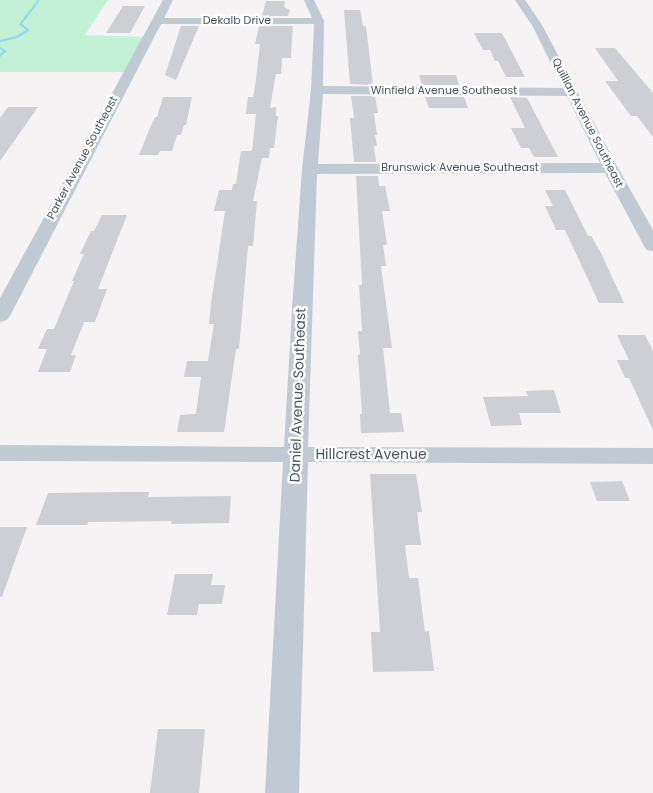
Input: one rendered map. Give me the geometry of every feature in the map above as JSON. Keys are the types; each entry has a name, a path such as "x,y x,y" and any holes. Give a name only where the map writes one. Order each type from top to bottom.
{"street":[{"name":"Parker Avenue Southeast","path":"1,313 168,0"},
{"name":"Daniel Avenue Southeast","path":"282,793 310,168 317,90 319,21 309,0"},
{"name":"Quillian Avenue Southeast","path":"520,0 537,25 610,168 649,230 653,246"},
{"name":"Dekalb Drive","path":"156,21 319,21"},
{"name":"Winfield Avenue Southeast","path":"317,90 571,92"},
{"name":"Brunswick Avenue Southeast","path":"310,168 610,168"},
{"name":"Hillcrest Avenue","path":"0,452 653,456"}],"green space":[{"path":"0,0 108,0 85,35 147,37 125,72 0,72"}],"building":[{"path":"266,1 285,1 284,7 290,10 288,16 262,16"},
{"path":"123,6 145,6 130,33 106,33"},
{"path":"344,10 360,10 363,26 366,26 373,85 350,84"},
{"path":"181,26 199,26 176,80 165,75"},
{"path":"259,26 293,26 291,58 282,58 281,74 276,74 270,108 276,107 276,116 278,116 274,148 270,148 269,158 262,158 253,201 257,201 253,246 248,246 239,349 236,349 224,432 177,432 180,415 196,414 201,377 184,377 187,361 208,361 214,324 209,324 211,304 225,211 214,211 219,190 232,190 233,184 236,184 241,151 252,151 256,114 246,114 248,97 253,97 255,87 260,44 255,44"},
{"path":"474,33 502,33 525,77 506,77 490,50 483,50"},
{"path":"595,48 615,48 653,93 653,137 637,116 631,116 605,81 618,81"},
{"path":"419,75 456,75 459,85 422,85"},
{"path":"351,96 375,96 378,113 374,113 377,135 375,135 377,146 374,146 376,162 354,162 350,118 354,118"},
{"path":"163,97 192,97 186,125 184,125 181,135 177,135 172,151 160,151 158,155 139,155 155,117 157,117"},
{"path":"425,97 464,97 468,108 429,108"},
{"path":"510,97 527,98 558,157 534,157 529,148 521,148 511,128 525,128"},
{"path":"8,107 38,107 0,161 0,118"},
{"path":"356,176 378,176 379,186 385,186 390,211 382,211 387,245 383,245 386,266 381,266 392,348 383,348 390,413 401,413 404,432 361,433 360,414 362,414 358,331 362,331 359,285 362,285"},
{"path":"545,190 565,190 588,236 591,236 601,253 624,303 599,303 565,230 556,230 545,206 553,206"},
{"path":"102,215 127,215 98,289 107,289 95,322 84,322 71,355 76,355 70,372 38,372 47,349 38,349 47,329 54,329 84,254 80,254 91,231 94,231"},
{"path":"617,335 645,335 653,351 653,430 629,378 625,378 617,360 629,360"},
{"path":"554,390 561,413 519,413 522,425 491,426 483,397 528,396 526,391"},
{"path":"370,474 416,474 422,512 417,512 421,545 405,545 409,578 418,578 425,632 429,631 434,671 373,672 371,632 380,632"},
{"path":"622,481 630,501 597,501 590,482"},
{"path":"149,492 148,497 231,496 229,523 171,524 172,521 36,525 48,493"},
{"path":"0,527 27,527 2,597 0,596"},
{"path":"175,574 213,574 211,585 225,585 222,604 199,604 197,615 167,615"},
{"path":"158,729 205,729 199,793 150,793"}],"waterway":[{"path":"0,41 17,37 28,30 20,24 39,0"},
{"path":"0,48 5,51 0,56"}]}
